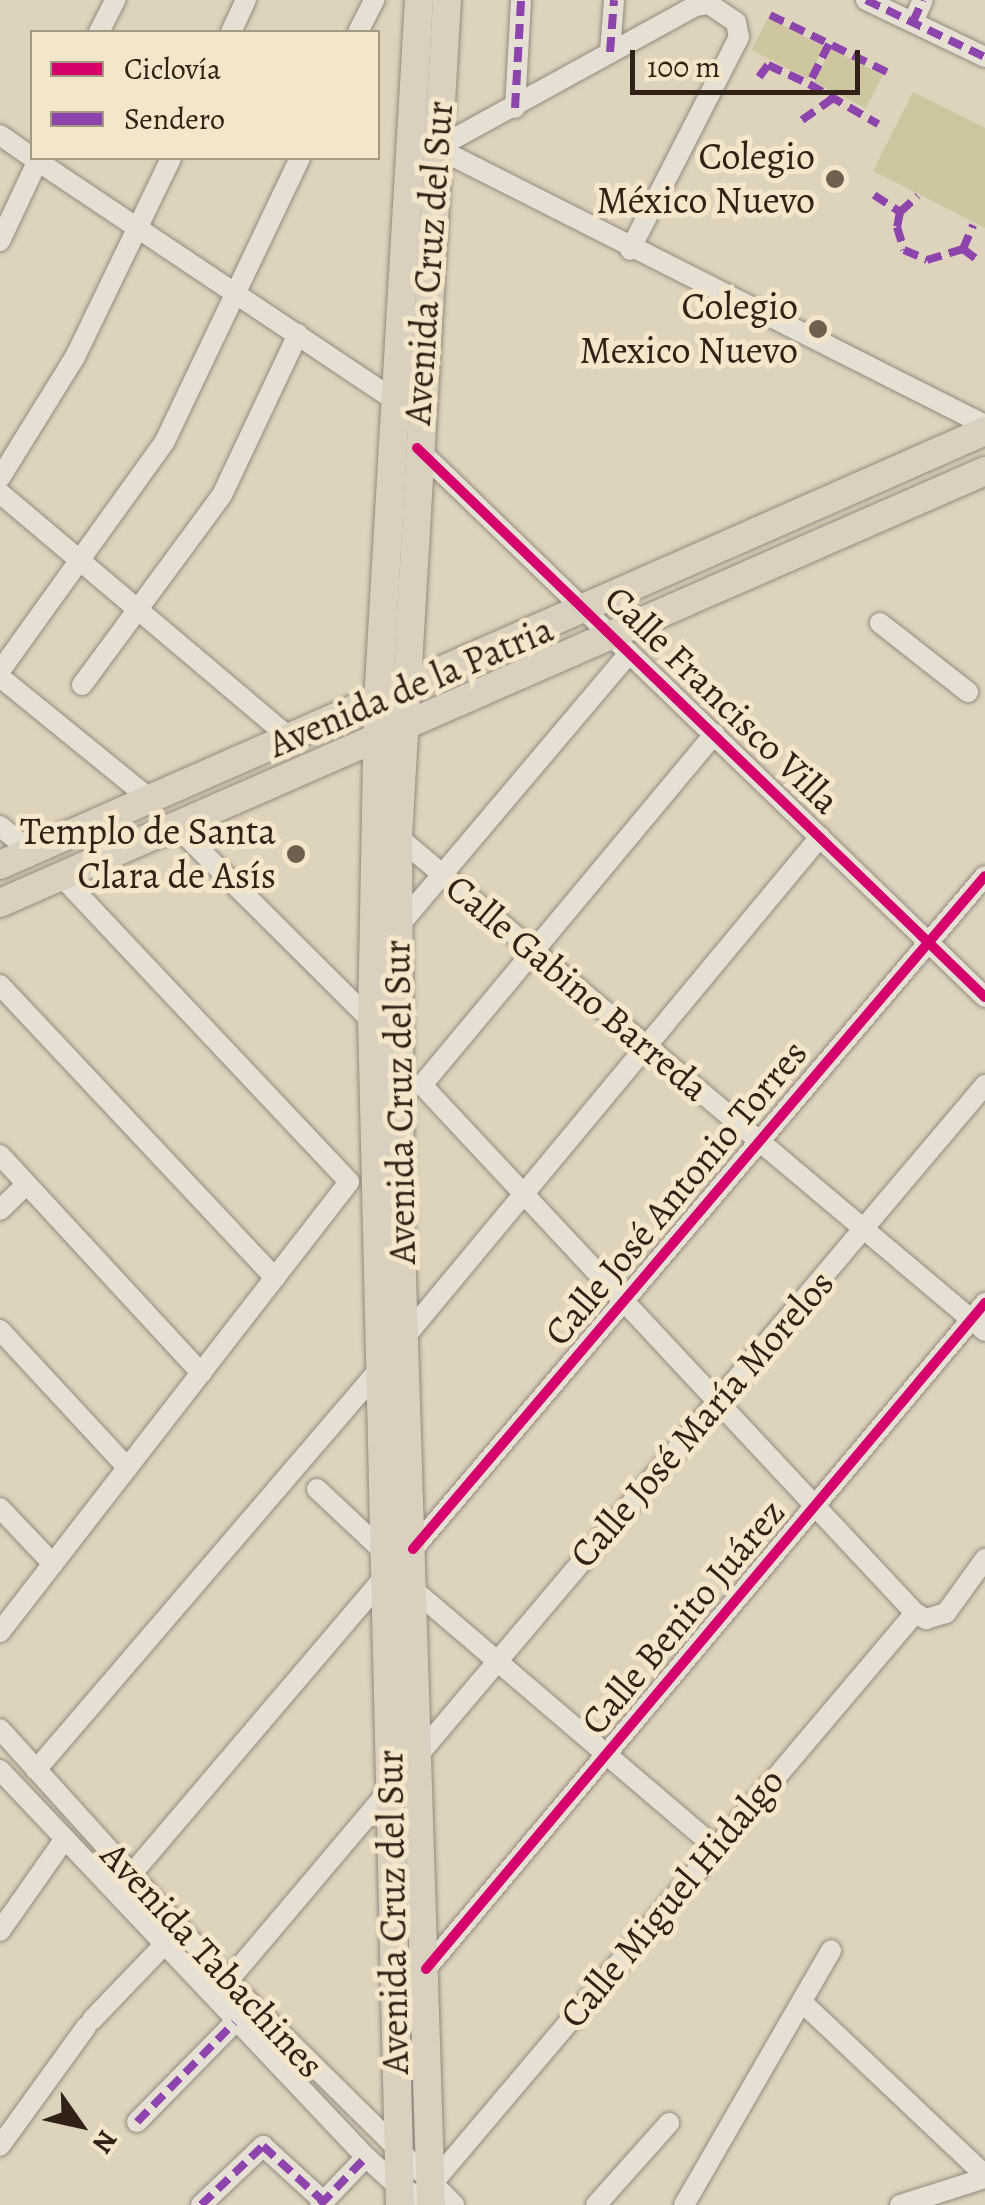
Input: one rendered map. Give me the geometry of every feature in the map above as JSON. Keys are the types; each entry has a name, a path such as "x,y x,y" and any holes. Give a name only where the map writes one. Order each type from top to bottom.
{"main road":[{"name":"Avenida Cruz del Sur","path":"418,0 424,149 417,448 397,928 411,1085 404,1337 433,2200"},
{"name":"Avenida Cruz del Sur","path":"400,2197 378,1370 361,1178 372,1021 376,736 392,398 447,0"},
{"name":"Avenida de la Patria","path":"0,865 587,610 985,428"},
{"name":"Avenida de la Patria","path":"0,903 403,724 620,645 985,471"}],"street":[{"path":"100,30 115,0"},
{"path":"232,30 246,0"},
{"path":"359,30 374,0"},
{"path":"515,108 521,0"},
{"path":"610,52 614,0"},
{"path":"866,0 985,57"},
{"path":"913,22 924,0"},
{"path":"424,149 515,108 704,3 739,28 630,250"},
{"path":"0,135 30,154"},
{"path":"424,149 985,428"},
{"path":"0,241 35,160"},
{"path":"39,160 392,398"},
{"path":"0,478 74,357 170,160"},
{"path":"150,799 0,674 165,440 299,160"},
{"path":"82,685 222,495 298,334"},
{"name":"Calle Francisco Villa","path":"417,448 985,997"},
{"path":"0,493 290,739"},
{"path":"880,623 968,692"},
{"path":"397,928 620,645"},
{"path":"714,734 533,951 411,1085 524,1193 915,1613 940,1616 985,1559"},
{"path":"0,826 30,851"},
{"path":"175,826 372,1021"},
{"name":"Calle Gabino Barreda","path":"398,837 978,1326"},
{"path":"404,1337 820,837"},
{"path":"0,1632 275,1278 361,1178 61,876"},
{"name":"Calle José Antonio Torres","path":"413,1549 985,876"},
{"path":"0,985 275,1278"},
{"name":"Calle José María Morelos","path":"420,1753 985,1084"},
{"path":"0,1155 201,1373"},
{"path":"0,1210 27,1184"},
{"name":"Calle Benito Juárez","path":"426,1969 816,1507 978,1326 985,1303"},
{"path":"0,1330 128,1468"},
{"path":"36,1770 378,1370"},
{"path":"114,1894 384,1564 317,1489"},
{"path":"0,1508 52,1564"},
{"path":"414,1590 714,1846"},
{"name":"Calle Miguel Hidalgo","path":"433,2200 714,1846 915,1613"},
{"name":"Avenida Tabachines","path":"0,1729 228,1981 398,2156 433,2200"},
{"name":"Avenida Tabachines","path":"0,1770 400,2197 433,2200"},
{"path":"228,1981 391,1788"},
{"path":"0,1931 64,1840"},
{"path":"0,2146 89,2023 163,1946"},
{"path":"684,2205 832,1950"},
{"path":"804,2004 985,2176 900,2205"},
{"path":"137,2122 234,2022"},
{"path":"596,2205 669,2124"},
{"path":"201,2205 263,2146 321,2203 366,2157"},
{"path":"433,2200 454,2205"}],"shaded area":[{"path":"768,18 824,47 808,79 752,50"},
{"path":"831,49 883,75 866,108 814,82"},
{"path":"913,92 985,128 985,228 873,171"}],"marked path":[{"path":"515,108 521,0"},
{"path":"610,52 614,0"},
{"path":"866,0 985,57"},
{"path":"913,22 923,0"},
{"path":"770,15 887,72"},
{"path":"829,44 809,84 878,124"},
{"path":"759,77 768,65 809,84"},
{"path":"802,120 834,98"},
{"path":"874,195 900,212 897,227 904,250 927,260 963,249 979,261"},
{"path":"900,212 918,196"},
{"path":"963,249 973,225"},
{"path":"137,2122 234,2023"},
{"path":"201,2205 263,2146 323,2201"},
{"path":"320,2205 366,2157"}],"cycle path":[{"path":"417,448 985,997"},
{"path":"413,1549 985,876"},
{"path":"426,1969 985,1303"}],"place":[{"name":"Colegio México Nuevo","path":"835,179"},
{"name":"Colegio Mexico Nuevo","path":"818,329"},
{"name":"Templo de Santa Clara de Asís","path":"296,854"}]}
